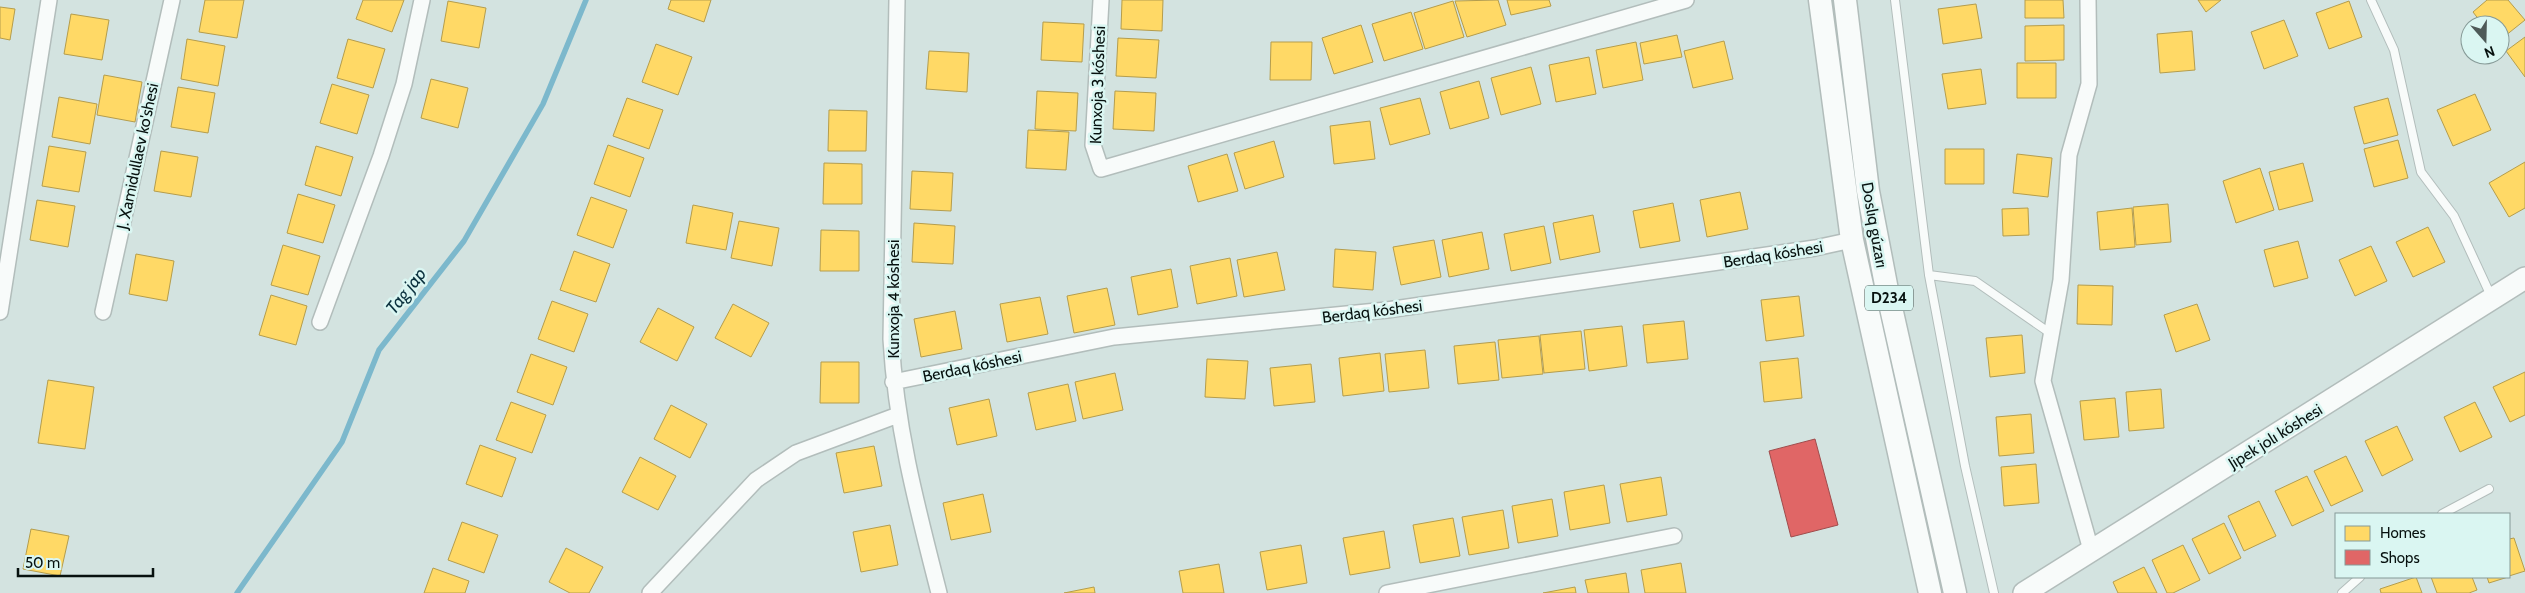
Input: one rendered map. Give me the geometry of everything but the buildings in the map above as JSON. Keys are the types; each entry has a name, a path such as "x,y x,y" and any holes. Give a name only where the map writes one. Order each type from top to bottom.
{"main road":[{"name":"Doslıq gúzarı","path":"1820,0 1852,240 1930,593"},
{"name":"Doslıq gúzarı","path":"1845,0 1868,191 1955,593"}],"street":[{"path":"0,312 49,0"},
{"name":"J. Xamidullaev ko'shesi","path":"103,312 172,0"},
{"path":"320,322 381,156 404,84 422,0"},
{"name":"Kunxoja 4 kóshesi","path":"898,0 891,339 893,382 908,472 939,593"},
{"name":"Kunxoja 3 kóshesi","path":"1101,0 1093,145 1101,169 1686,0"},
{"path":"2088,0 2089,84 2069,155 2061,280 2050,333 2043,381 2091,550"},
{"name":"Berdaq kóshesi","path":"893,382 1114,337 1387,310 1815,248 1852,240"},
{"name":"Jipek jolı kóshesi","path":"2024,593 2525,278"},
{"path":"650,593 756,480 796,453 898,415"},
{"path":"1387,593 1674,536"}],"lane":[{"path":"1895,0 1929,275 1965,466 1994,593"},
{"path":"2370,0 2394,50 2421,172 2454,216 2492,298"},
{"path":"1929,275 1975,282 2050,333"},
{"path":"2444,513 2489,489"},
{"path":"2342,593 2359,578"}],"waterway":[{"name":"Tag jap","path":"237,593 342,442 379,350 464,241 543,104 586,0"}]}
